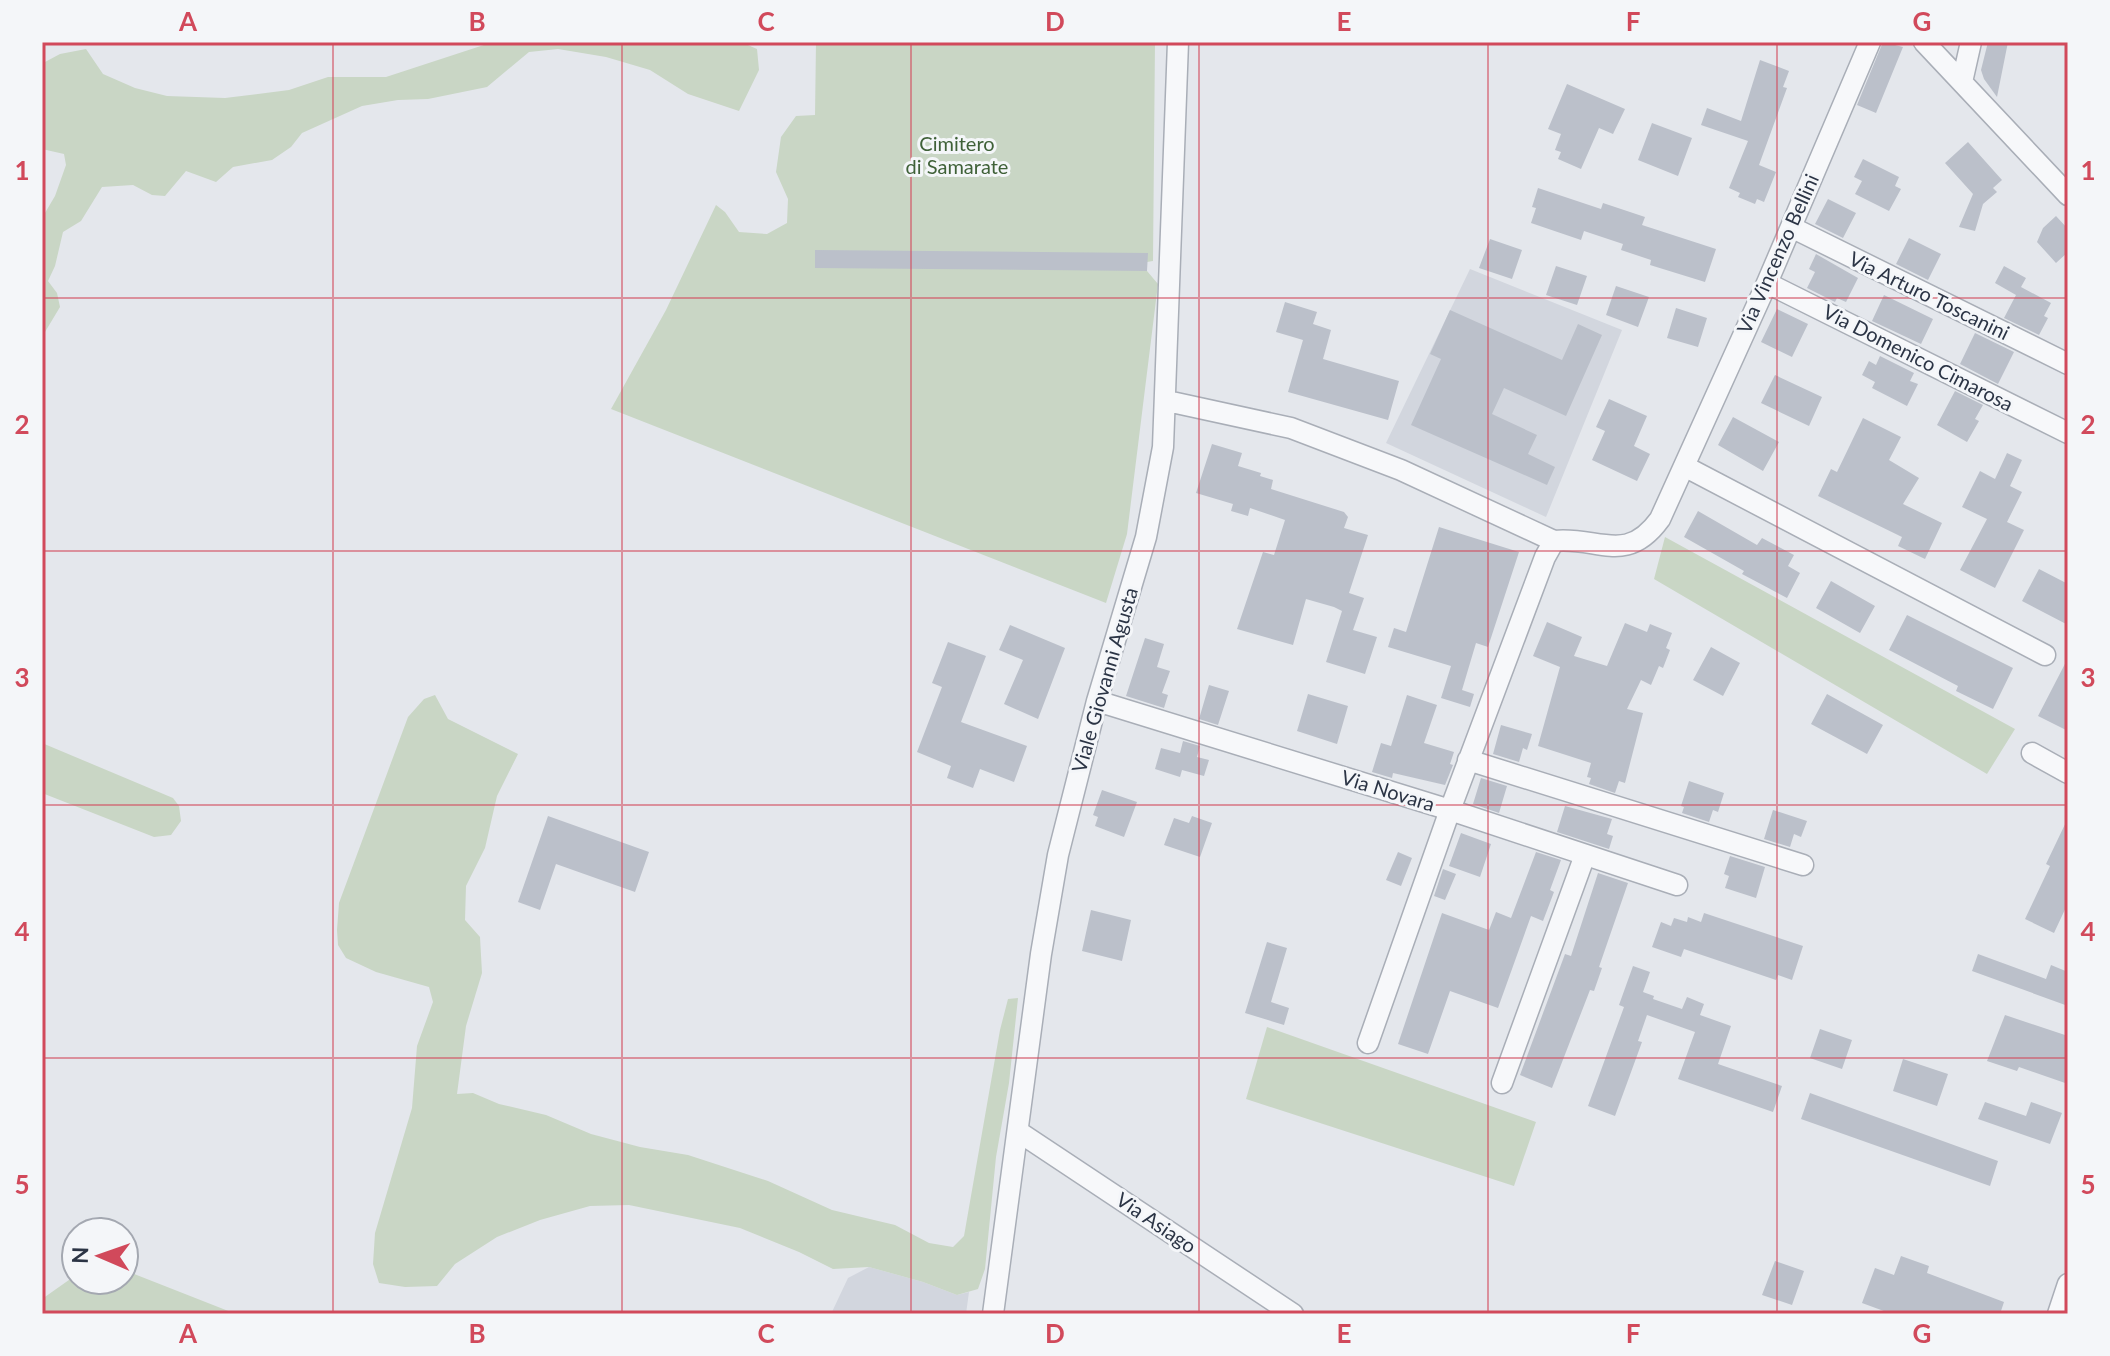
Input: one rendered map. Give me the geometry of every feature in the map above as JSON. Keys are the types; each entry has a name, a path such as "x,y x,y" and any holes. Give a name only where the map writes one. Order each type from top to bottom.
{"street":[{"name":"Viale Giovanni Agusta","path":"993,1314 1041,954 1058,855 1097,701 1156,492 1163,447 1178,42"},
{"name":"Via Vincenzo Bellini","path":"1167,401 1291,428 1401,470 1554,541 1569,539 1603,547 1621,547 1637,541 1649,533 1660,519 1767,283 1870,42"},
{"path":"1924,42 2068,195"},
{"path":"1962,82 1971,42"},
{"name":"Via Arturo Toscanini","path":"1791,227 2068,364"},
{"name":"Via Domenico Cimarosa","path":"1767,283 2068,433"},
{"path":"1684,466 2045,655"},
{"path":"1368,1043 1468,760 1545,557 1554,541"},
{"name":"Via Novara","path":"1097,701 1450,810 1677,885"},
{"path":"2032,753 2068,773"},
{"path":"1468,760 1803,865"},
{"path":"1502,1083 1585,855"},
{"name":"Via Asiago","path":"1019,1132 1293,1314"},
{"path":"2058,1314 2068,1284"}],"shaded area":[{"path":"1470,269 1622,330 1546,517 1386,443"},
{"path":"869,1267 957,1295 969,1292 966,1314 831,1314 848,1278"}],"green space":[{"path":"493,42 741,42 757,49 759,70 739,111 688,94 650,70 606,57 558,49 529,52 487,87 428,99 362,106 302,133 291,147 272,160 233,167 216,182 186,171 165,196 152,195 133,185 102,187 81,221 63,232 48,281 57,293 60,307 42,337 42,218 55,196 66,165 64,154 42,149 42,59 45,62 60,54 86,49 103,74 135,88 167,96 225,98 289,90 328,77 386,77"},
{"name":"Cimitero di Samarate","path":"816,42 1155,42 1153,261 1147,262 1147,271 1158,284 1127,534 1106,603 611,409 666,310 716,205 739,232 767,234 787,223 788,199 776,172 781,137 796,116 815,115"},
{"path":"1665,537 2015,729 1987,774 1654,579"},
{"path":"435,695 448,719 518,754 497,796 485,848 466,886 465,920 480,937 482,973 466,1026 457,1094 473,1093 499,1104 546,1115 591,1134 688,1155 768,1181 832,1210 895,1225 929,1243 953,1247 964,1236 1008,999 1018,998 1009,1083 996,1157 985,1269 978,1289 957,1295 869,1267 833,1269 740,1228 629,1205 590,1206 540,1220 497,1237 455,1264 437,1286 405,1287 379,1283 373,1264 375,1233 412,1108 417,1046 433,1002 429,987 376,972 346,958 338,945 339,903 408,717 424,699"},
{"path":"42,743 173,798 179,806 181,821 171,835 154,837 42,793"},
{"path":"1267,1027 1536,1122 1514,1186 1246,1099"},
{"path":"140,1276 236,1314 42,1314 42,1299 60,1286 60,1296 140,1296"}],"building":[{"path":"1883,42 1903,47 1876,113 1857,105"},
{"path":"1988,42 2008,42 1997,97 1981,70"},
{"path":"1760,60 1789,71 1783,87 1787,88 1759,165 1776,172 1764,202 1757,199 1755,204 1738,197 1740,193 1729,188 1748,141 1701,125 1707,108 1741,121"},
{"path":"1567,84 1625,109 1613,134 1599,128 1581,169 1558,159 1561,152 1555,150 1561,134 1548,129"},
{"path":"1652,123 1692,138 1678,176 1638,160"},
{"path":"1968,142 2002,180 1993,188 1997,192 1983,204 1975,231 1959,227 1973,194 1945,163"},
{"path":"1863,159 1899,177 1895,186 1901,189 1889,211 1855,194 1862,181 1854,177"},
{"path":"1538,188 1601,209 1603,203 1645,217 1642,225 1716,249 1705,282 1650,265 1651,260 1621,250 1623,244 1584,231 1581,240 1531,223"},
{"path":"1828,199 1856,213 1843,238 1815,224"},
{"path":"2056,216 2068,229 2068,252 2056,263 2037,242 2043,228"},
{"path":"1909,238 1941,254 1928,280 1896,264"},
{"path":"1490,239 1522,250 1512,279 1479,268"},
{"path":"815,250 1148,253 1147,271 815,268"},
{"path":"1816,254 1858,278 1846,302 1837,298 1835,302 1807,288 1815,272 1809,269"},
{"path":"1556,266 1587,276 1577,305 1546,295"},
{"path":"2004,266 2026,278 2021,287 2051,303 2044,316 2048,318 2039,335 2004,318 2016,295 1995,283"},
{"path":"1616,286 1649,297 1638,327 1606,315"},
{"path":"1884,295 1933,319 1921,344 1872,321"},
{"path":"1285,302 1317,312 1313,324 1331,330 1323,359 1399,381 1388,420 1288,392 1303,340 1276,332"},
{"path":"1676,308 1707,318 1698,347 1667,338"},
{"path":"1777,309 1808,324 1792,357 1761,342"},
{"path":"1450,310 1562,360 1578,324 1602,335 1566,416 1504,388 1492,414 1537,435 1528,454 1555,467 1547,485 1411,425 1441,359 1430,354"},
{"path":"1975,333 2014,352 1998,384 1960,364"},
{"path":"1880,356 1914,373 1910,381 1918,384 1907,406 1872,388 1875,382 1862,375 1869,361 1876,365"},
{"path":"1775,375 1822,397 1809,426 1761,403"},
{"path":"1955,391 1983,405 1975,419 1979,421 1967,442 1937,425"},
{"path":"1609,399 1647,416 1634,446 1650,454 1637,481 1592,460 1605,431 1596,427"},
{"path":"1733,417 1779,442 1763,471 1718,445"},
{"path":"1863,418 1901,437 1889,460 1919,478 1903,504 1942,523 1925,559 1898,546 1902,537 1818,496 1831,469 1837,472"},
{"path":"1212,444 1242,453 1238,466 1273,480 1271,489 1344,512 1348,517 1344,528 1368,535 1349,593 1364,598 1353,630 1377,637 1365,674 1326,662 1342,611 1334,607 1306,599 1293,645 1237,629 1263,552 1274,555 1285,520 1250,508 1248,516 1231,511 1233,504 1196,493"},
{"path":"2007,453 2022,460 2010,486 2022,492 2007,522 2024,530 1995,588 1960,570 1987,519 1962,507 1980,471 1995,479"},
{"path":"1698,511 1757,545 1762,538 1794,555 1788,566 1800,573 1787,598 1684,537"},
{"path":"1439,527 1519,552 1488,647 1476,643 1462,690 1474,694 1470,707 1441,698 1451,666 1388,647 1394,628 1406,632"},
{"path":"2039,569 2068,584 2068,625 2022,601"},
{"path":"1831,581 1875,606 1860,633 1816,608"},
{"path":"1907,615 2013,668 1993,709 1956,691 1958,686 1889,650"},
{"path":"1547,622 1582,637 1574,656 1607,666 1625,623 1647,632 1650,624 1672,633 1663,668 1659,666 1651,685 1641,680 1627,709 1643,713 1625,783 1619,781 1615,793 1589,784 1591,778 1587,777 1591,763 1538,746 1560,667 1533,656"},
{"path":"1010,625 1065,648 1038,719 1004,704 1023,660 999,650"},
{"path":"1145,638 1164,644 1157,667 1170,671 1162,693 1168,695 1164,708 1126,696"},
{"path":"948,642 986,656 961,722 1027,746 1014,782 980,769 973,788 947,778 951,766 917,752 942,687 932,683"},
{"path":"1711,647 1740,663 1723,696 1693,680"},
{"path":"2068,658 2068,731 2038,716"},
{"path":"1209,685 1229,691 1218,725 1199,719"},
{"path":"1308,694 1348,706 1337,744 1297,731"},
{"path":"1827,694 1883,725 1867,754 1811,724"},
{"path":"1407,695 1437,705 1424,743 1454,752 1450,764 1453,765 1445,785 1393,773 1392,778 1372,772 1381,743 1391,746"},
{"path":"1501,725 1532,734 1519,762 1493,754"},
{"path":"1183,741 1200,746 1197,757 1209,760 1204,776 1182,770 1180,777 1155,769 1161,748 1180,753"},
{"path":"1481,778 1507,786 1499,813 1473,804"},
{"path":"1689,781 1724,793 1718,812 1713,810 1709,822 1682,813 1684,807 1681,806"},
{"path":"1102,790 1137,802 1124,837 1095,826 1098,817 1093,815"},
{"path":"1565,806 1612,819 1607,834 1613,836 1609,849 1557,832"},
{"path":"1773,810 1807,821 1801,837 1794,834 1790,847 1764,839"},
{"path":"548,816 649,852 635,892 556,864 540,910 518,902"},
{"path":"1192,816 1212,823 1200,857 1164,845 1174,818 1189,823"},
{"path":"2068,818 2068,903 2054,933 2025,919"},
{"path":"1461,833 1491,844 1480,877 1449,866"},
{"path":"1398,852 1412,858 1401,886 1386,880"},
{"path":"1536,852 1561,860 1550,890 1554,892 1543,921 1531,916 1498,1008 1450,991 1428,1054 1398,1044 1442,913 1489,930 1496,912 1511,918"},
{"path":"1730,856 1765,867 1756,898 1725,888 1729,876 1724,874"},
{"path":"1443,869 1456,874 1445,900 1434,896"},
{"path":"1598,873 1628,883 1599,967 1602,968 1594,991 1590,990 1552,1088 1520,1075 1565,954 1571,956"},
{"path":"1091,910 1131,920 1122,961 1082,951"},
{"path":"1704,913 1803,946 1792,980 1778,975 1776,980 1684,949 1681,957 1652,947 1661,922 1671,926 1674,918 1687,922 1688,917 1701,922"},
{"path":"1267,942 1287,948 1271,1002 1289,1008 1284,1025 1245,1013"},
{"path":"1978,954 2046,979 2051,965 2068,972 2068,1006 1972,971"},
{"path":"1633,966 1650,972 1643,992 1654,996 1653,999 1682,1009 1687,997 1704,1004 1700,1015 1731,1026 1718,1064 1782,1086 1773,1112 1678,1079 1695,1032 1647,1015 1638,1041 1642,1042 1615,1116 1588,1106 1624,1007 1619,1005"},
{"path":"2005,1015 2068,1036 2068,1084 2019,1067 2017,1071 1987,1061"},
{"path":"1820,1029 1852,1040 1842,1069 1810,1058"},
{"path":"1903,1059 1948,1074 1937,1106 1893,1091"},
{"path":"1810,1093 1998,1161 1990,1186 1801,1119"},
{"path":"1985,1102 2026,1116 2031,1102 2062,1113 2050,1144 1978,1119"},
{"path":"1901,1256 1929,1266 1927,1273 2004,1302 2000,1314 1892,1314 1862,1303 1875,1268 1894,1275"},
{"path":"1775,1261 1804,1271 1792,1305 1762,1295"}]}
